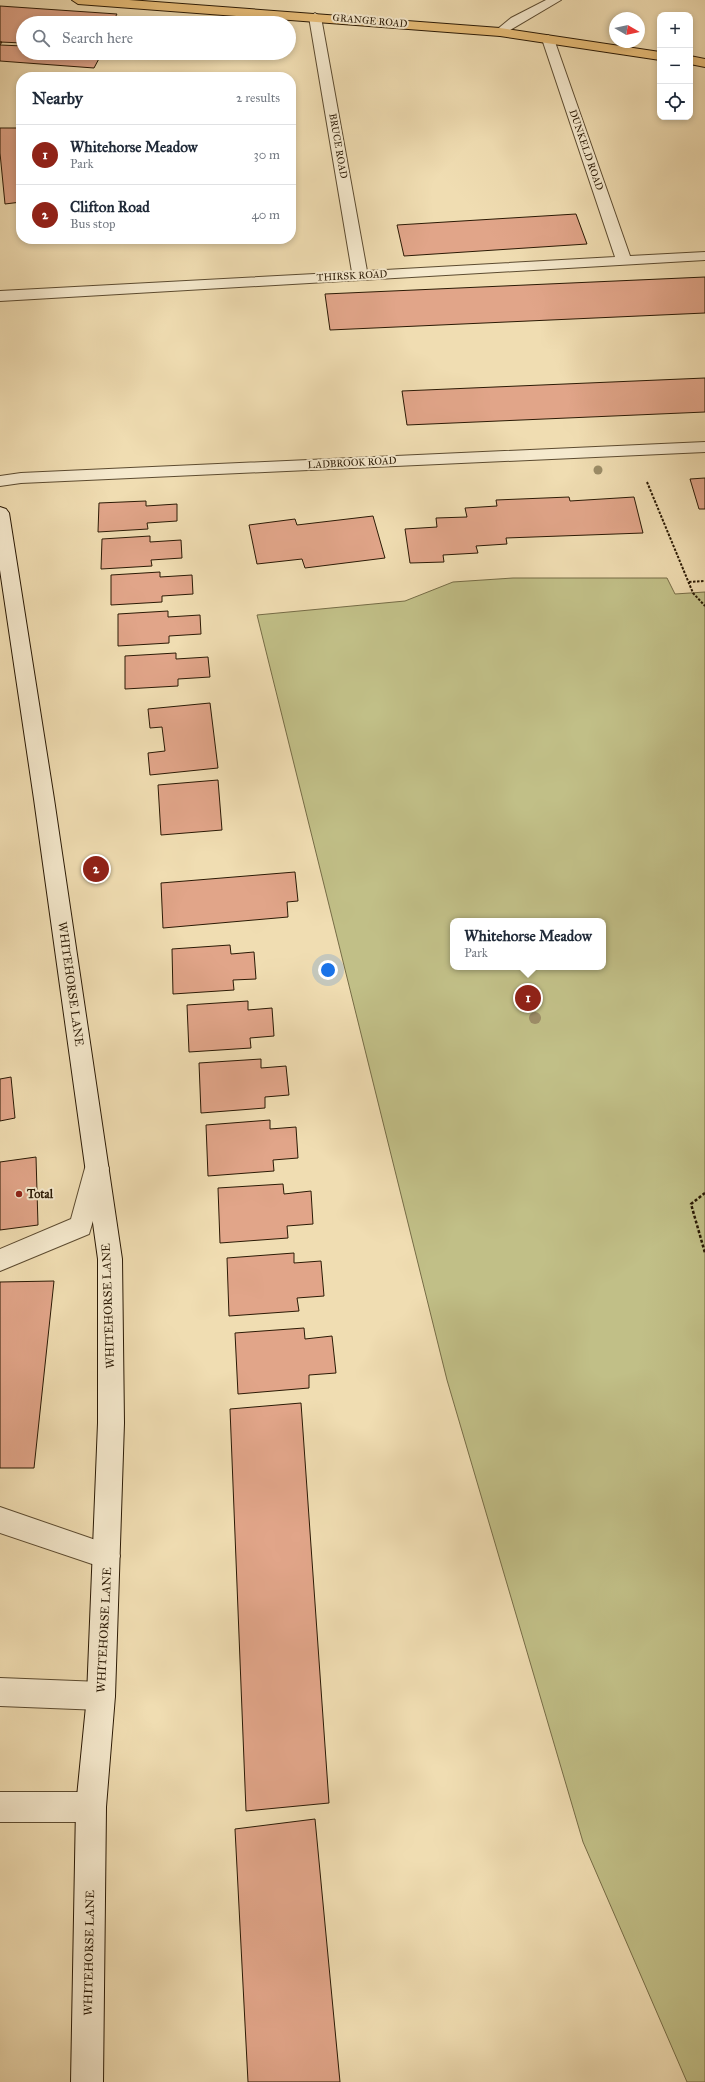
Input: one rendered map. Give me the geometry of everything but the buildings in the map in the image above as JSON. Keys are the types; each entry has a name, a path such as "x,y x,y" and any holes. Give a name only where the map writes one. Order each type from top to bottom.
{"main road":[{"name":"GRANGE ROAD","path":"78,0 500,32 657,56"},
{"path":"693,61 705,63"}],"street":[{"path":"500,32 515,21 555,0"},
{"name":"BRUCE ROAD","path":"315,17 360,275"},
{"name":"DUNKELD ROAD","path":"548,39 624,261"},
{"name":"THIRSK ROAD","path":"0,296 705,256"},
{"name":"LADBROOK ROAD","path":"0,481 29,478 705,447"},
{"name":"WHITEHORSE LANE","path":"0,513 110,1259 110,1423 107,1556 101,1696 91,1807 87,2082"},
{"path":"0,1260 81,1226 97,1168"},
{"path":"0,1520 107,1556"},
{"path":"0,1692 101,1696"},
{"path":"0,1807 91,1807"}],"path":[{"path":"635,451 688,582 693,593 705,606"},
{"path":"688,582 705,581"},
{"path":"705,1193 691,1204 705,1253"}],"shaded area":[{"path":"513,578 667,578 675,594 705,592 705,2082 687,2082 583,1842 447,1380 257,615 405,601 453,582"}],"place":[{"name":"Clifton Road","path":"96,869"},
{"name":"Whitehorse Meadow","path":"528,998"},
{"name":"Total","path":"19,1194"}]}
